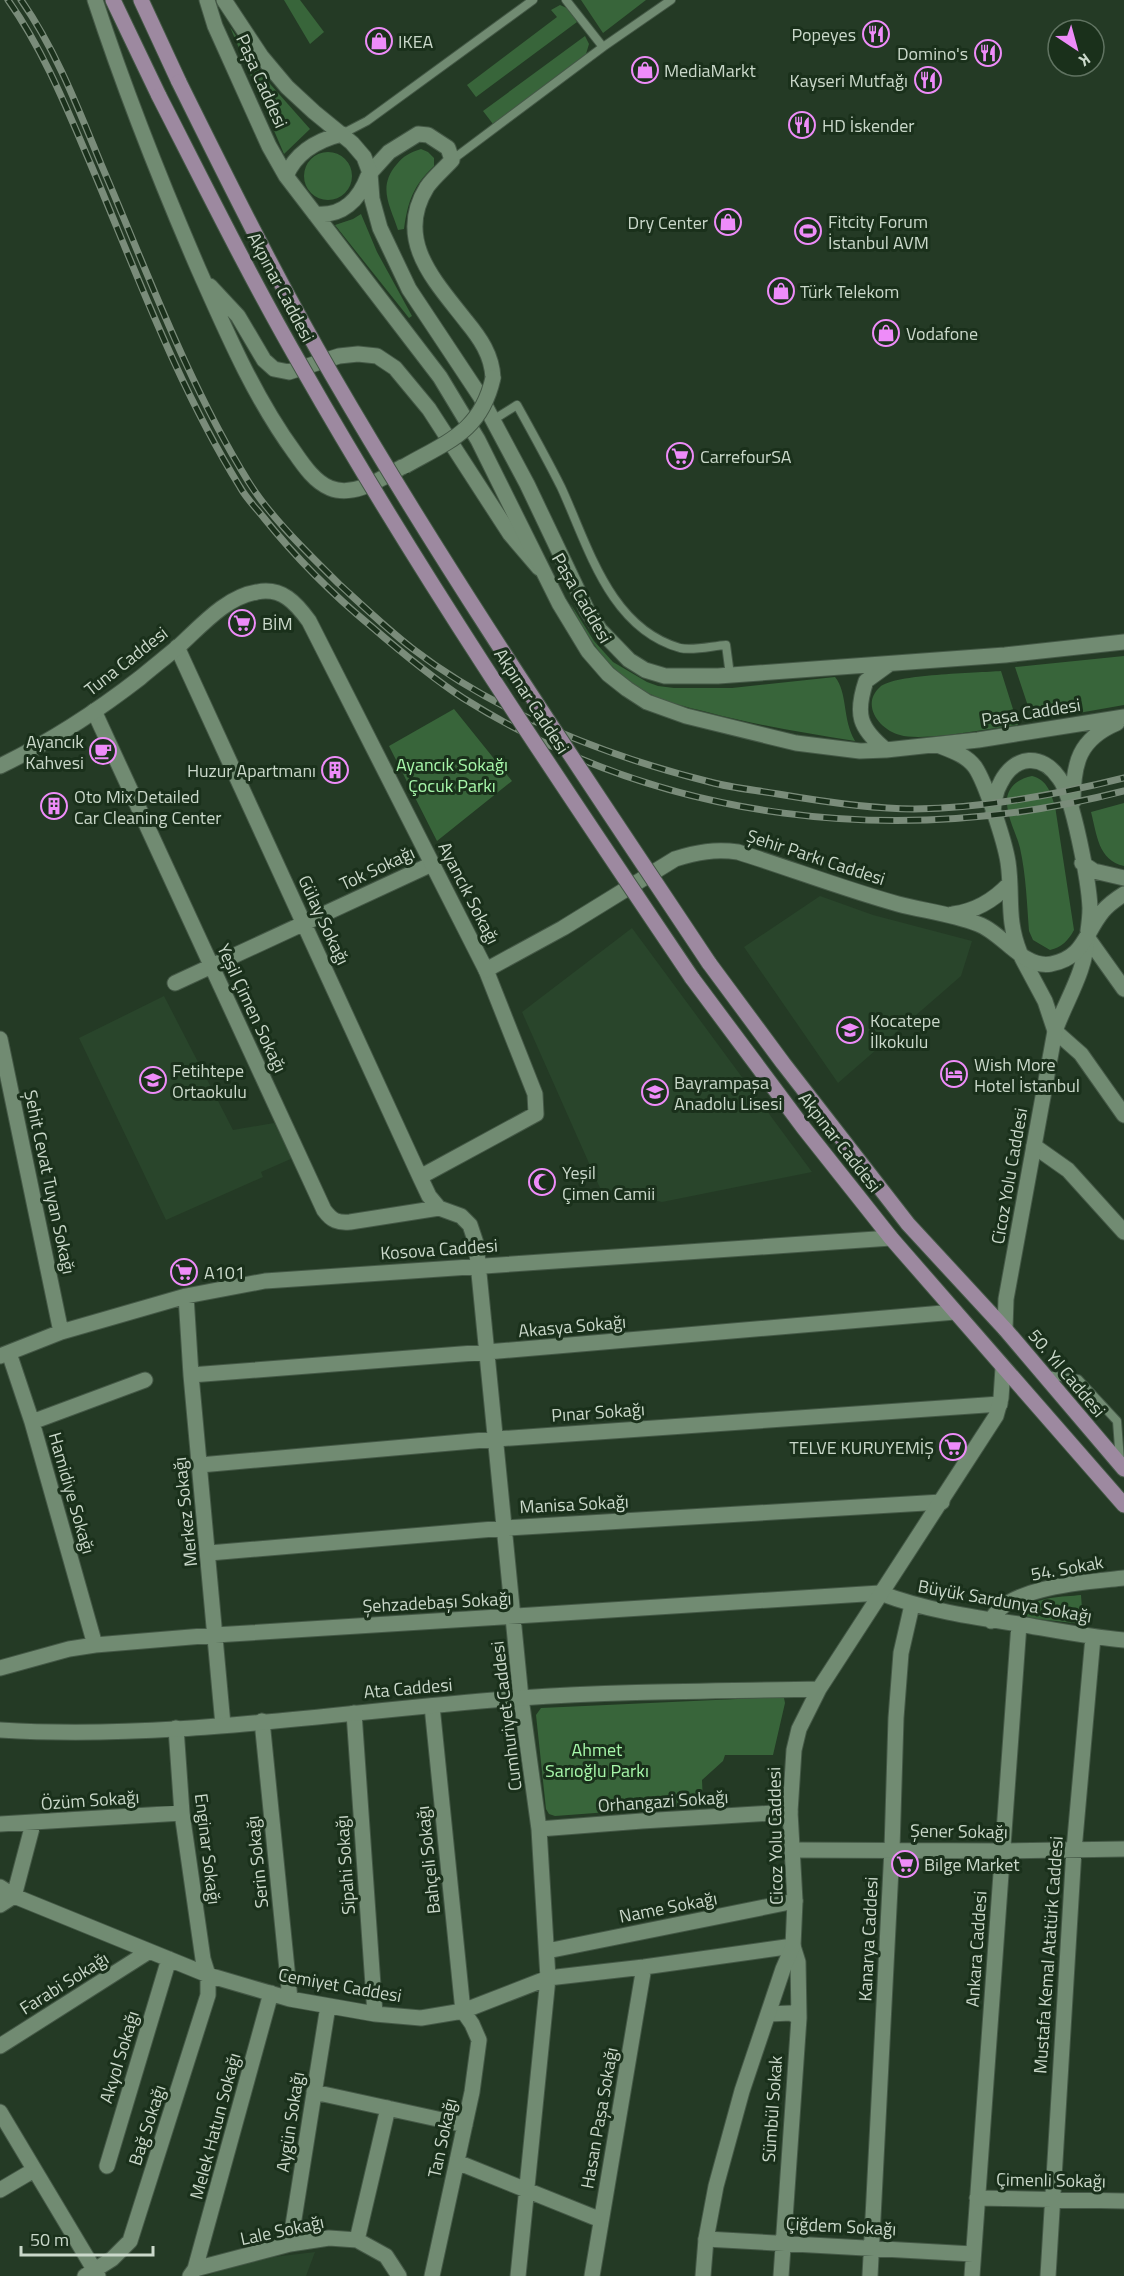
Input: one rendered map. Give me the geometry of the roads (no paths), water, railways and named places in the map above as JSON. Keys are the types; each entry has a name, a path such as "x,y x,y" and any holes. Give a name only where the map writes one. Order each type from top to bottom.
{"main road":[{"name":"Akpınar Caddesi","path":"113,0 159,96 270,310 363,471 501,691 692,978 809,1135 891,1238 1003,1368"},
{"name":"Akpınar Caddesi","path":"141,0 179,82 294,307 371,440 487,628 709,963 908,1224 1005,1329"},
{"path":"1005,1329 1003,1368 1023,1387 1124,1505"},
{"name":"50. Yıl Caddesi","path":"1005,1329 1122,1467"}],"street":[{"path":"95,0 129,99 168,196 205,283 265,406 307,469 330,488 344,490 361,488 452,440 468,428 479,415 489,397 493,378 487,351 437,283 419,254 415,239 419,203 428,186 452,160 448,148 428,135 418,134 389,152 370,173 363,190 353,202 340,211 326,215 315,214 286,176 297,158 310,148 324,139 342,134 364,157 370,173"},
{"name":"Paşa Caddesi","path":"207,0 215,26 269,146 286,176"},
{"name":"Paşa Caddesi","path":"224,0 261,56 287,87 342,134"},
{"name":"Paşa Caddesi","path":"370,173 372,199 380,228 409,289 468,376 493,420 527,484 587,610 614,646 645,670 665,676 730,675 1005,655 1124,642"},
{"name":"Paşa Caddesi","path":"315,214 440,377 482,449 546,576 588,651 608,674 647,702 686,716 796,743 860,751 937,745 1124,718"},
{"path":"205,283 218,293 238,316 264,360 274,369 289,372 339,356 358,354 377,356 395,368 429,409 510,534 546,576"},
{"name":"Tuna Caddesi","path":"0,766 57,736 94,711 233,601 258,591 275,591"},
{"name":"Ayancık Sokağı","path":"275,591 289,597 309,621 486,970 535,1094 536,1114 420,1177"},
{"name":"Gülay Sokağı","path":"177,647 420,1177 429,1196 439,1208"},
{"path":"886,750 867,732 860,719 859,709 866,681 890,663"},
{"name":"Yeşil Çimen Sokağı","path":"94,711 324,1210 338,1223 439,1208"},
{"path":"1074,817 1073,786 1079,754 1088,740 1102,729 1124,718"},
{"path":"937,745 964,756 975,768 993,813 1008,862 1011,927 1045,1001 1055,1031 1081,1054 1124,1115"},
{"path":"993,813 1000,782 1017,764 1029,759 1037,760 1059,777 1068,795 1074,817 1090,907 1087,937 1124,989"},
{"name":"Şehir Parkı Caddesi","path":"486,970 563,928 675,859 696,852 719,850 738,852 898,904 978,924 993,931 1031,962 1049,964 1062,961 1082,948 1102,912 1124,894"},
{"path":"1082,863 1094,871 1124,878"},
{"name":"Tok Sokağı","path":"175,983 432,864"},
{"name":"Şehir Parkı Caddesi","path":"948,915 980,907 1000,894 1009,884"},
{"name":"Cicoz Yolu Caddesi","path":"1005,1329 1006,1299 1055,1031 1064,1004 1080,973 1086,953 1087,937"},
{"name":"Şehit Cevat Tuyan Sokağı","path":"0,1039 61,1332"},
{"path":"1034,1146 1068,1170 1124,1232"},
{"name":"Cumhuriyet Caddesi","path":"439,1208 461,1216 470,1225 476,1243 506,1528 521,1698 539,1829 548,1978 518,2276"},
{"name":"Kosova Caddesi","path":"4,1355 61,1332 186,1296 265,1281 891,1238"},
{"name":"Merkez Sokağı","path":"186,1296 191,1375 223,1725"},
{"name":"Akasya Sokağı","path":"191,1375 955,1312"},
{"name":"Hamidiye Sokağı","path":"4,1355 32,1422 95,1645"},
{"name":"Cicoz Yolu Caddesi","path":"703,2276 706,2239 716,2186 740,2100 783,1969 793,1946 795,1901 790,1812 794,1750 799,1729 819,1689 996,1416 1000,1404 1003,1368"},
{"path":"32,1422 145,1380"},
{"name":"Pınar Sokağı","path":"200,1465 496,1439 1000,1404"},
{"name":"Manisa Sokağı","path":"209,1553 506,1528 942,1502"},
{"name":"54. Sokak","path":"991,1621 996,1611 1010,1601 1029,1594 1062,1586 1124,1578"},
{"name":"Şehzadebaşı Sokağı","path":"0,1668 69,1648 95,1645 216,1635 880,1593"},
{"name":"Büyük Sardunya Sokağı","path":"880,1593 912,1605 991,1621 1094,1638 1124,1640"},
{"name":"Kanarya Caddesi","path":"870,2276 892,1850 896,1719 901,1653 912,1605"},
{"name":"Ankara Caddesi","path":"972,2276 1019,1624"},
{"name":"Mustafa Kemal Atatürk Caddesi","path":"1048,2276 1074,1850 1094,1638"},
{"name":"Ata Caddesi","path":"0,1730 52,1734 176,1728 521,1698 819,1689"},
{"name":"Bahçeli Sokağı","path":"432,1706 463,2011"},
{"name":"Sipahi Sokağı","path":"354,1713 375,2014"},
{"name":"Serin Sokağı","path":"262,1721 290,1999"},
{"name":"Enginar Sokağı","path":"176,1728 183,1813 203,1959 208,1975"},
{"name":"Orhangazi Sokağı","path":"539,1829 790,1812"},
{"name":"Özüm Sokağı","path":"0,1824 33,1824 183,1813"},
{"path":"0,1905 14,1896 33,1824"},
{"name":"Şener Sokağı","path":"793,1850 1124,1849"},
{"name":"Cemiyet Caddesi","path":"0,1887 14,1896 208,1975 290,1999 375,2014 421,2018 463,2011 548,1978 793,1946"},
{"name":"Name Sokağı","path":"547,1951 795,1901"},
{"name":"Sümbül Sokak","path":"781,2276 799,2018 798,1962 793,1946"},
{"name":"Farabi Sokağı","path":"0,2046 148,1952"},
{"name":"Akyol Sokağı","path":"107,2166 169,1959"},
{"name":"Hasan Paşa Sokağı","path":"592,2276 644,1967"},
{"name":"Bağ Sokağı","path":"92,2274 130,2241 208,1995 208,1975"},
{"name":"Melek Hatun Sokağı","path":"193,2273 272,1993"},
{"name":"Aygün Sokağı","path":"290,2244 328,2006"},
{"name":"Tan Sokağı","path":"432,2276 472,2092 479,2040 463,2011"},
{"path":"769,2014 791,2013 799,2018"},
{"path":"314,2092 465,2125"},
{"path":"357,2240 388,2108"},
{"path":"0,2112 92,2274"},
{"path":"457,2162 601,2220"},
{"path":"0,2190 34,2170"},
{"name":"Çimenli Sokağı","path":"977,2198 1124,2201"},
{"name":"Lale Sokağı","path":"193,2273 290,2244 329,2238 357,2240 386,2256 399,2276"},
{"name":"Çiğdem Sokağı","path":"706,2239 973,2254"}],"lane":[{"path":"342,134 367,121 533,0"},
{"path":"566,0 603,47"},
{"path":"452,160 603,47 671,0"},
{"path":"493,420 517,405 560,484 607,587 627,616 656,637 682,648 726,645 730,675"},
{"path":"1043,1374 1078,1379 1117,1421 1122,1467"}],"railway":[{"path":"8,0 33,39 54,81 178,370 197,410 242,491 289,547 329,589 394,646 451,690 539,740 619,773 700,798 784,813 868,820 954,819 1039,809 1124,791"},
{"path":"21,0 34,19 66,80 187,365 206,405 248,481 279,522 339,584 403,641 445,672 517,713 633,760 718,784 811,799 881,808 941,808 1020,800 1124,778"}],"place":[{"name":"Popeyes","path":"876,34"},
{"name":"IKEA","path":"379,41"},
{"name":"Domino's","path":"988,53"},
{"name":"MediaMarkt","path":"645,70"},
{"name":"Kayseri Mutfağı","path":"928,80"},
{"name":"HD İskender","path":"802,125"},
{"name":"Dry Center","path":"728,222"},
{"name":"Fitcity Forum İstanbul AVM","path":"808,231"},
{"name":"Türk Telekom","path":"781,291"},
{"name":"Vodafone","path":"886,333"},
{"name":"CarrefourSA","path":"680,456"},
{"name":"BİM","path":"242,623"},
{"name":"Ayancık Kahvesi","path":"103,751"},
{"name":"Huzur Apartmanı","path":"335,770"},
{"name":"Oto Mix Detailed Car Cleaning Center","path":"54,806"},
{"name":"Kocatepe İlkokulu","path":"850,1030"},
{"name":"Wish More Hotel İstanbul","path":"954,1074"},
{"name":"Fetihtepe Ortaokulu","path":"153,1080"},
{"name":"Bayrampaşa Anadolu Lisesi","path":"655,1092"},
{"name":"Yeşil Çimen Camii","path":"542,1182"},
{"name":"A101","path":"184,1272"},
{"name":"TELVE KURUYEMİŞ","path":"953,1447"},
{"name":"Bilge Market","path":"905,1864"}],"park label":[{"name":"Ayancık Sokağı Çocuk Parkı","path":"452,774"},
{"name":"Ahmet Sarıoğlu Parkı","path":"597,1759"}]}
